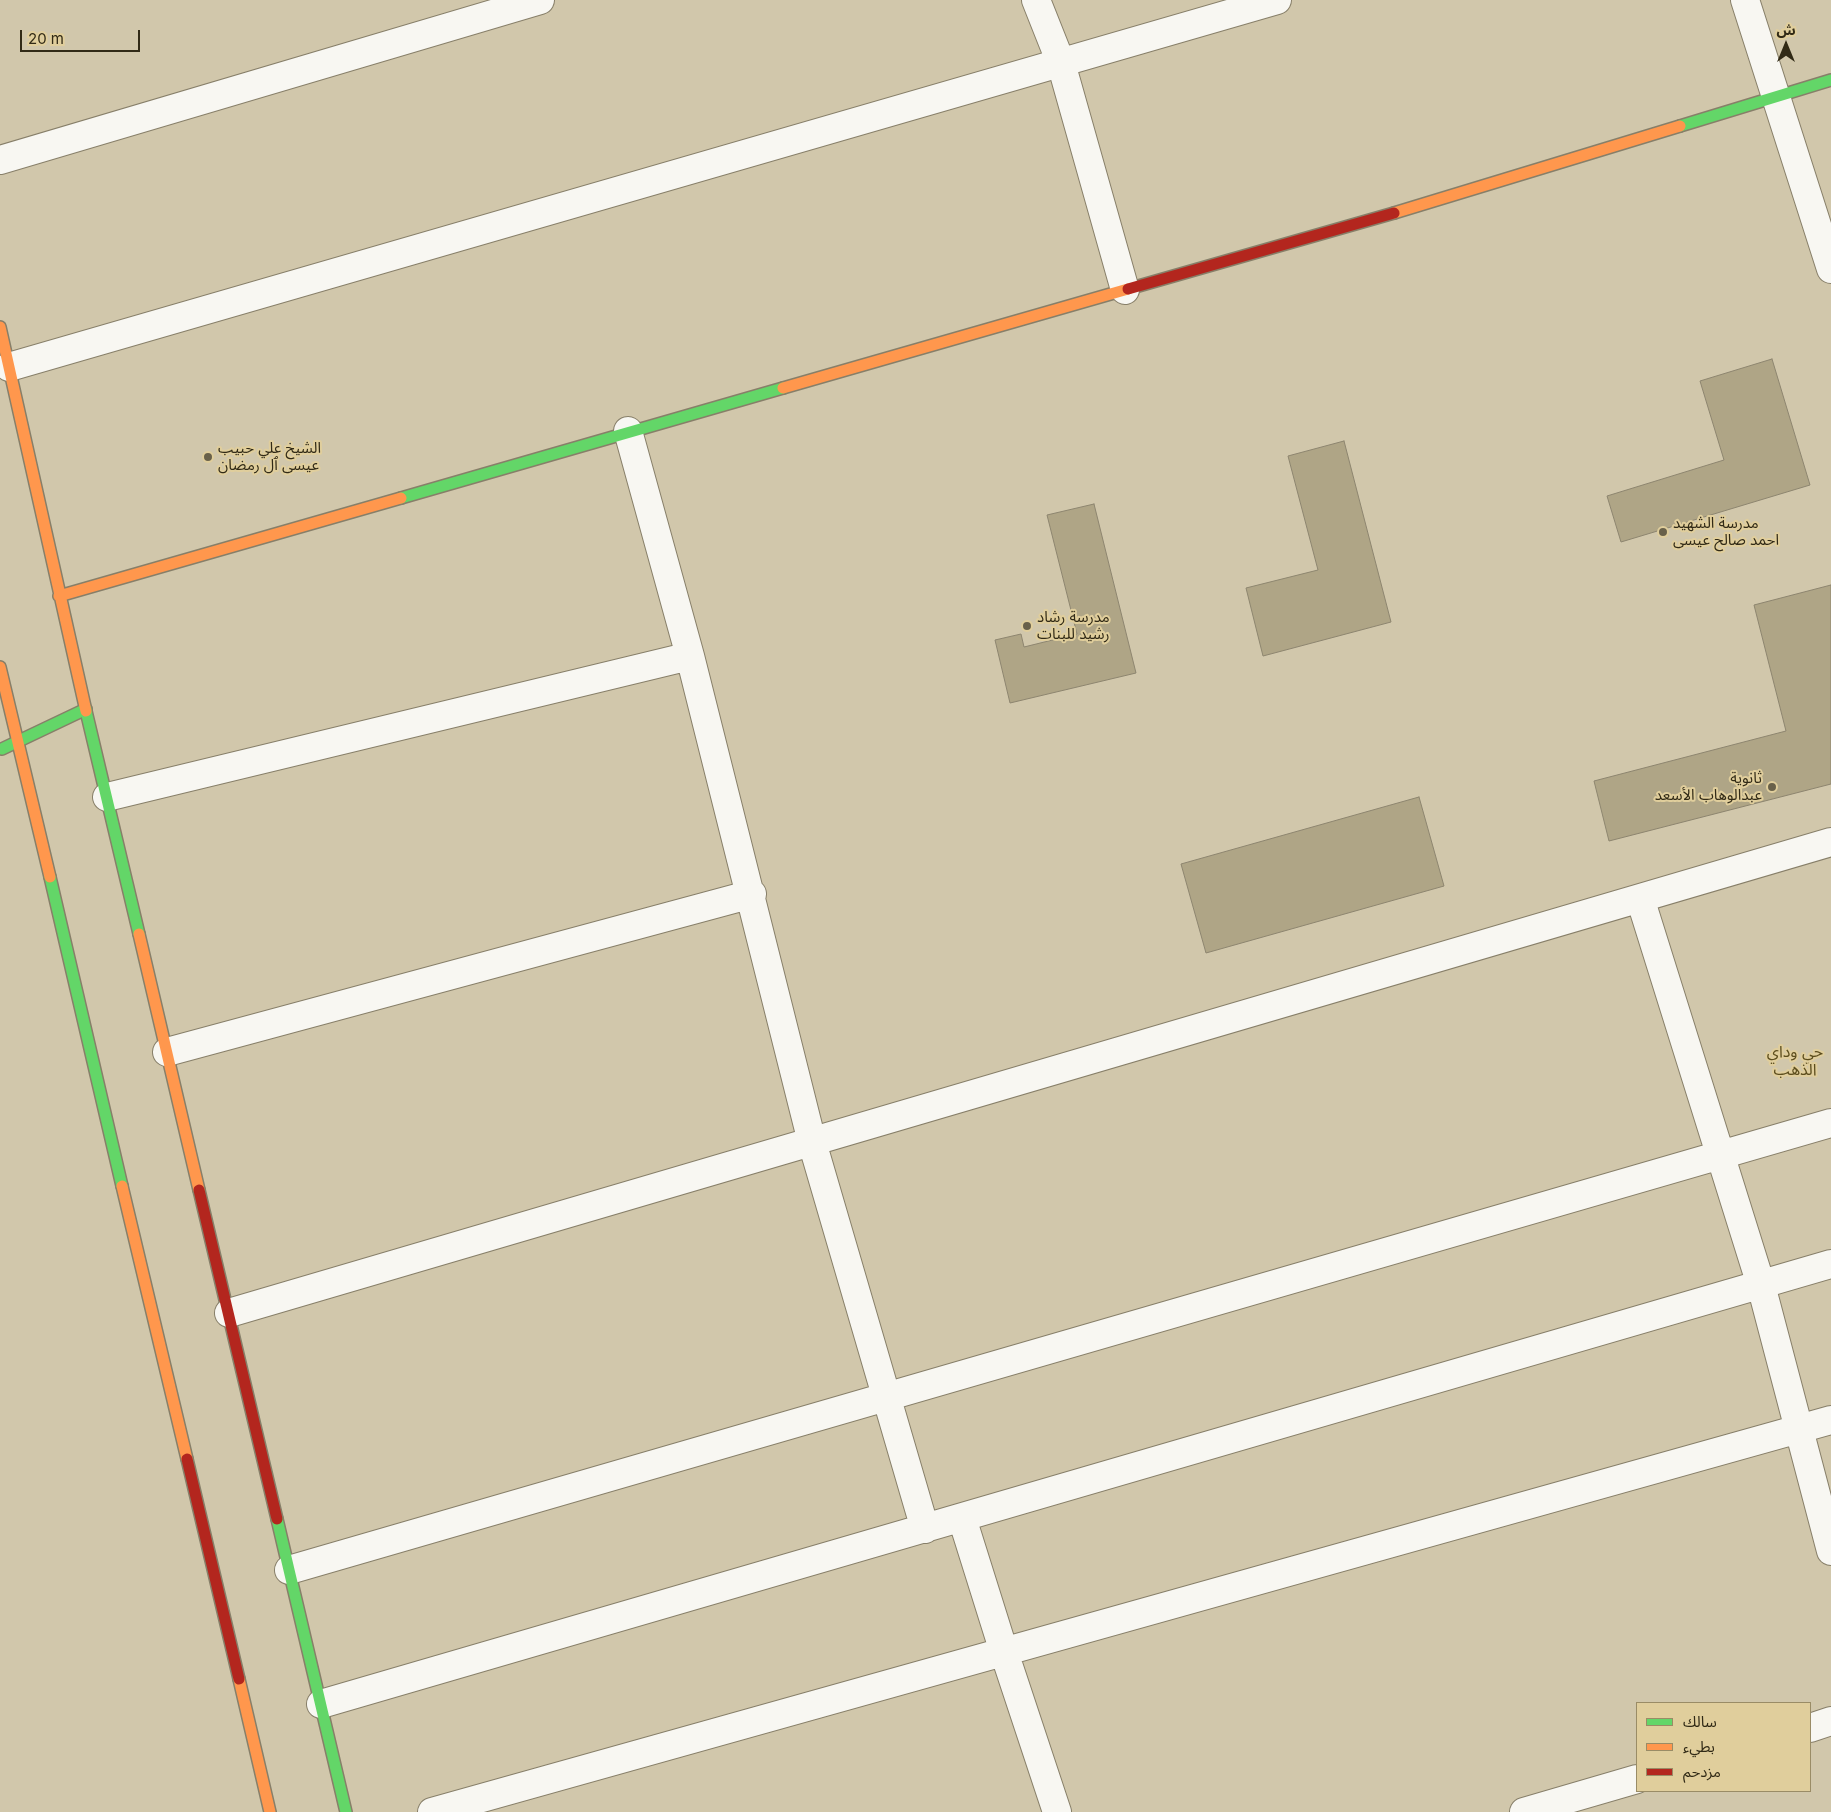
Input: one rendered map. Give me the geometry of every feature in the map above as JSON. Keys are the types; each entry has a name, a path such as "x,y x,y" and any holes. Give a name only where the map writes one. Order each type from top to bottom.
{"street":[{"path":"0,160 540,0"},
{"path":"1036,0 1061,63 1125,290"},
{"path":"9,367 1277,0"},
{"path":"1745,0 1831,269"},
{"path":"59,596 628,431 1410,208 1831,80"},
{"path":"0,327 59,596 346,1812"},
{"path":"628,431 690,656 752,894 812,1142 889,1397 926,1528"},
{"path":"107,797 690,656"},
{"path":"0,668 270,1812"},
{"path":"0,750 86,709"},
{"path":"229,1313 1831,842"},
{"path":"167,1052 752,894"},
{"path":"1640,898 1761,1285 1831,1551"},
{"path":"289,1570 1831,1124"},
{"path":"321,1704 1831,1264"},
{"path":"432,1812 1831,1420"},
{"path":"962,1518 1057,1812"},
{"path":"1811,1728 1831,1722"},
{"path":"1524,1812 1636,1778"}],"building":[{"path":"1772,359 1810,485 1621,542 1607,496 1724,460 1700,381"},
{"path":"1344,441 1391,622 1263,656 1246,588 1318,570 1288,456"},
{"path":"1094,504 1136,673 1010,703 995,640 1021,634 1024,647 1077,634 1047,515"},
{"path":"1831,585 1831,784 1609,841 1594,781 1786,731 1754,605"},
{"path":"1419,797 1444,886 1206,953 1181,864"}],"traffic: fast":[{"path":"1680,126 1831,80"},
{"path":"401,498 783,388"},
{"path":"2,749 86,709"},
{"path":"86,711 139,934"},
{"path":"50,877 122,1186"},
{"path":"277,1519 346,1812"}],"traffic: slow":[{"path":"1394,213 1680,126"},
{"path":"783,388 1128,289"},
{"path":"0,327 86,711"},
{"path":"59,596 401,498"},
{"path":"0,667 50,877"},
{"path":"139,934 199,1190"},
{"path":"122,1186 187,1459"},
{"path":"239,1679 270,1812"}],"traffic: jam":[{"path":"1128,289 1394,213"},
{"path":"199,1190 277,1519"},
{"path":"187,1459 239,1679"}],"place":[{"name":"الشيخ علي حبيب عيسى ٱل رمضان","path":"208,457"},
{"name":"مدرسة الشهيد احمد صالح عيسى","path":"1663,532"},
{"name":"مدرسة رشاد رشيد للبنات","path":"1027,626"},
{"name":"ثانوية عبدالوهاب الأسعد","path":"1772,787"}],"district":[{"name":"حي وداي الذهب","path":"1795,1061"}]}
